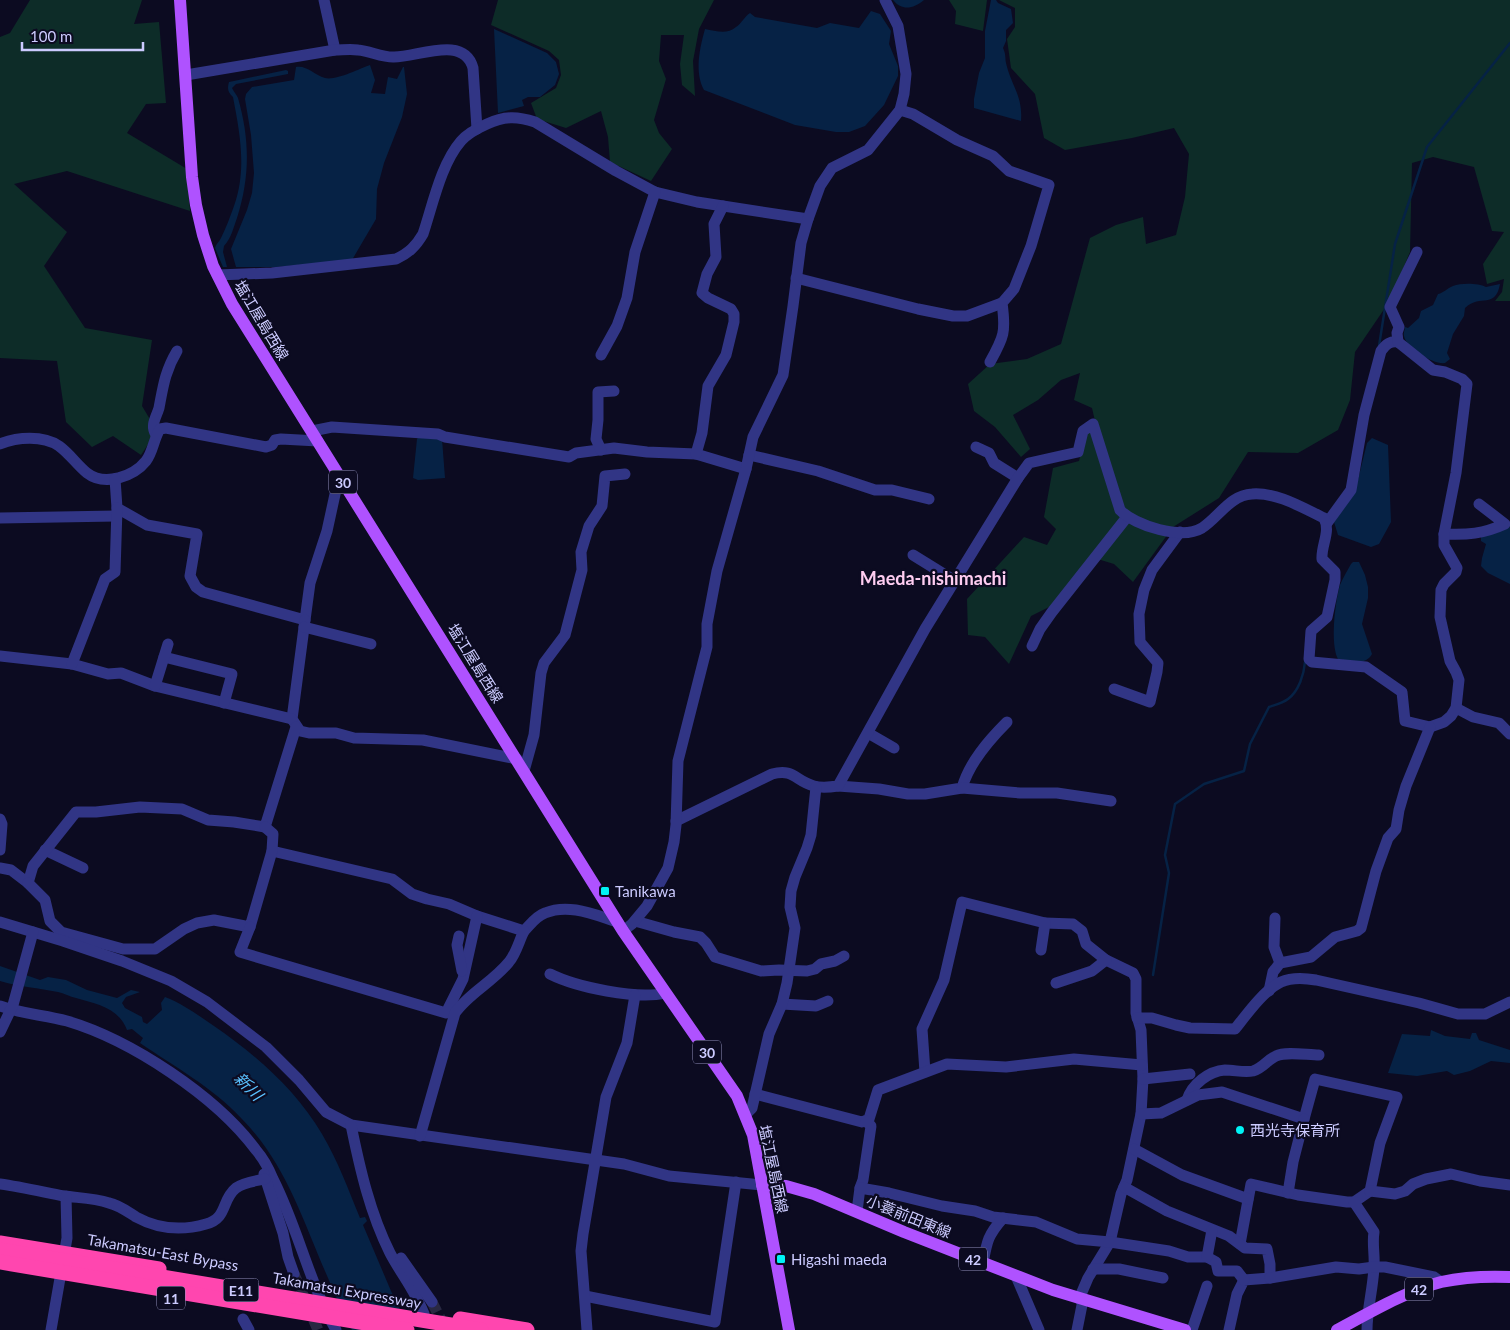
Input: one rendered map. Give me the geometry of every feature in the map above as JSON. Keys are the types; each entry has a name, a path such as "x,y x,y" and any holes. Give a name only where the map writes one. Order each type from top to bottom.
{"highway":[{"name":"Takamatsu-East Bypass","path":"0,1242 327,1298 425,1309 527,1330"},
{"name":"Takamatsu Expressway","path":"0,1250 481,1330"},
{"name":"Takamatsu Expressway","path":"0,1262 407,1330"},
{"name":"11","path":"0,1269 337,1327 369,1330"}],"main road":[{"name":"塩江屋島西線","path":"180,0 192,177 203,235 217,275 232,304 516,759 626,925 665,993 737,1096 753,1135 789,1330"},
{"name":"小蓑前田東線","path":"762,1185 802,1190 1016,1276 1082,1299 1185,1330"},
{"name":"42","path":"1337,1330 1415,1291 1441,1282 1487,1276 1510,1277"}],"street":[{"path":"324,0 335,50"},
{"path":"626,925 656,892 668,868 674,842 676,821 678,761 707,647 707,624 717,570 753,438 782,375 794,306 801,243 808,219 820,186 832,168 868,150 900,110 906,74 898,26 885,0"},
{"path":"186,74 335,50 358,50 397,58 420,52 449,50 467,55 470,60 476,129"},
{"path":"796,278 953,316 967,316 1002,303 1014,289 1032,246 1048,185 1009,171 993,156 956,140 913,114 900,110"},
{"path":"217,275 272,273 396,259 408,253 423,234 449,158 462,140 476,129 509,117 535,122 616,171 655,192 698,202 808,219"},
{"path":"601,355 617,326 627,298 635,252 655,192"},
{"path":"696,454 702,433 708,386 726,355 734,322 734,314 731,309 702,293 707,274 716,257 714,224 723,206"},
{"path":"1398,342 1398,327 1390,307 1417,252"},
{"path":"990,362 1004,332 1002,303"},
{"path":"1392,341 1398,342 1433,370 1445,372 1462,379 1467,384 1456,473 1444,534 1444,545 1457,568 1456,572 1444,584 1441,590 1440,617 1450,661 1459,680 1456,708 1444,722 1430,727 1405,721 1402,692 1366,667 1312,662 1309,659 1312,631 1327,616 1335,580 1335,572 1322,559 1327,529 1351,490 1364,415 1380,350 1392,341"},
{"path":"156,435 153,430 154,420 158,412 164,378 177,351"},
{"path":"601,450 596,439 598,392 614,391"},
{"path":"838,786 925,629 1018,478 1029,463 1078,452 1083,431 1093,424 1120,510 1127,517 1155,528 1180,532 1201,528 1237,498 1251,494 1277,497 1324,518 1327,529"},
{"path":"0,444 12,439 40,439 58,446 89,475 104,479 115,479 134,472 147,460 160,429 166,428 266,447 272,445 275,440 315,436 340,428 438,434 445,437 569,457 576,453 614,448 647,452 696,454 746,468"},
{"path":"976,447 990,453 994,463 1018,478"},
{"path":"749,456 818,471 874,490 892,490 929,499"},
{"path":"524,771 534,735 540,673 544,663 564,635 582,570 581,552 589,526 602,506 605,476 625,474"},
{"path":"265,827 294,723 310,583 327,531 339,476"},
{"path":"72,664 105,579 114,572 115,479"},
{"path":"1444,534 1465,535 1493,530 1505,524 1479,504"},
{"path":"0,518 116,512 147,525 197,534 190,576 196,587 203,592 371,644"},
{"path":"1032,646 1040,629 1052,612 1127,517"},
{"path":"1114,689 1150,702 1158,672 1158,663 1140,642 1139,614 1144,590 1152,570 1180,532"},
{"path":"913,555 955,581"},
{"path":"155,686 168,644"},
{"path":"0,656 72,664 108,674 121,673 155,686 294,723 300,731 309,733 336,733 354,738 423,740 516,759"},
{"path":"164,657 232,674 224,703"},
{"path":"1456,708 1473,717 1499,724 1510,734"},
{"path":"962,788 966,774 994,735 1007,722"},
{"path":"1270,991 1273,972 1278,966 1311,957 1335,938 1361,928 1376,871 1388,838 1396,829 1406,786 1430,727"},
{"path":"868,733 894,748"},
{"path":"676,821 772,774 780,772 793,774 816,787 838,786 879,789 908,794 924,794 962,788 1020,793 1057,793 1111,800"},
{"path":"745,1114 752,1108 771,1029 782,1004 795,928 790,907 791,891 811,835 816,787"},
{"path":"28,883 33,866 76,812 96,812 140,807 182,809 208,820 265,827 273,834 272,851 250,927 240,952 446,1012 464,979 477,916"},
{"path":"0,819 2,824 0,850"},
{"path":"45,850 83,868"},
{"path":"272,851 392,878 412,894 449,904 477,916 524,931"},
{"path":"0,868 11,870 45,900 50,921 61,932 123,949 155,949 184,929 197,923 214,920 250,927"},
{"path":"924,1067 922,1029 944,980 962,902 1045,923 1074,924 1082,931 1086,944 1106,960 1134,976 1143,1079 1141,1114 1110,1242 1093,1269 1082,1299 1077,1330"},
{"path":"455,1013 463,1003 482,989 510,962 524,931 544,913 563,910 580,910 626,925 700,937 715,957 761,971 807,971 844,956"},
{"path":"0,916 23,922"},
{"path":"1275,918 1274,947 1278,966"},
{"path":"0,922 32,935 130,964 170,980 206,1002 266,1047 299,1080 326,1112 351,1125 624,1164 669,1176 762,1185"},
{"path":"1041,950 1045,923"},
{"path":"0,1032 32,935"},
{"path":"420,1136 455,1013 465,986 457,945 459,936"},
{"path":"1056,983 1092,971 1106,960"},
{"path":"550,974 566,982 635,996 652,996 665,993"},
{"path":"1137,1018 1152,1018 1176,1026 1190,1028 1235,1029 1262,998 1281,982 1302,978 1419,1003 1458,1014 1485,1014 1510,1002"},
{"path":"587,1330 582,1242 606,1097 627,1043 635,996"},
{"path":"782,1004 816,1006 828,1001"},
{"path":"8,1007 66,1021 102,1034 132,1049 176,1077 205,1099 234,1125 257,1150 289,1212 327,1298 337,1327"},
{"path":"1187,1100 1196,1084 1212,1074 1224,1070 1252,1071 1263,1067 1275,1057 1284,1053 1319,1055"},
{"path":"755,1094 862,1122 870,1118 878,1090 924,1067 946,1064 1006,1067 1074,1059 1142,1065"},
{"path":"1143,1079 1190,1074"},
{"path":"1288,1192 1293,1162 1315,1079 1397,1097 1380,1143 1370,1191"},
{"path":"1141,1114 1160,1113 1171,1110 1187,1100 1208,1093 1222,1092 1304,1119"},
{"path":"856,1211 860,1188 864,1180 871,1126 866,1121"},
{"path":"351,1125 360,1172 380,1231 391,1254 425,1309"},
{"path":"1134,1149 1182,1175 1248,1199"},
{"path":"257,1150 294,1274"},
{"path":"1240,1244 1251,1184 1347,1202 1354,1202 1370,1191 1395,1194 1405,1191 1413,1184 1426,1179 1451,1174 1480,1182 1510,1185"},
{"path":"0,1184 111,1203 152,1225 187,1228 216,1221 223,1213 229,1196 237,1187 265,1180"},
{"path":"585,1296 715,1322 736,1182"},
{"path":"1124,1187 1167,1211 1229,1236 1245,1248 1267,1249 1270,1278"},
{"path":"860,1188 1004,1218 1036,1222 1077,1239 1168,1251 1188,1257 1207,1257 1216,1262 1218,1271 1237,1271 1244,1280"},
{"path":"51,1330 67,1238 66,1196"},
{"path":"1354,1202 1374,1232 1374,1267 1367,1315 1367,1330"},
{"path":"983,1263 991,1232 1004,1218"},
{"path":"1207,1257 1212,1230"},
{"path":"1244,1280 1270,1278 1336,1267 1359,1269 1385,1267 1434,1277 1441,1282"},
{"path":"1093,1269 1119,1269 1163,1278"},
{"path":"1016,1276 1039,1330"},
{"path":"1229,1330 1237,1294 1244,1280"},
{"path":"1192,1330 1207,1286"},
{"path":"243,1319 249,1330"}],"green space":[{"path":"30,0 142,0 134,24 159,22 166,103 146,104 127,133 187,169 190,211 67,171 14,184 67,232 44,266 85,328 152,340 142,406 157,431 141,455 113,436 92,447 66,422 57,361 0,358 0,37 10,33"},
{"path":"498,0 714,0 699,29 693,61 695,96 682,85 680,64 684,35 661,35 659,61 666,79 654,120 659,133 672,149 651,181 610,162 608,137 601,111 566,128 537,119 531,103 556,88 561,75 559,60 549,51 491,25"},
{"path":"949,0 987,0 983,31 955,24 956,11"},
{"path":"999,0 1510,0 1510,301 1495,301 1502,292 1504,279 1487,284 1483,264 1504,232 1492,231 1474,167 1433,157 1412,163 1410,252 1389,302 1355,352 1350,400 1338,430 1298,453 1248,452 1219,498 1173,527 1133,582 1114,564 1091,557 1053,605 1031,616 1009,664 985,637 968,635 967,599 1024,537 1047,545 1056,529 1044,517 1053,468 1079,461 1085,436 1095,421 1092,408 1074,400 1080,373 1061,380 1038,400 1013,415 1030,449 1021,457 995,427 974,411 968,384 990,364 1027,359 1061,344 1090,238 1116,225 1143,217 1146,244 1176,235 1185,197 1189,154 1174,128 1065,150 1044,138 1035,94 1011,68 1007,39 1015,27 1015,8"}],"water":[{"path":"893,0 924,0 908,8 896,4"},
{"path":"991,0 996,0 998,3 1011,9 1013,23 1006,30 1006,41 1003,48 1008,71 1020,104 1021,121 974,108 979,73 985,58 985,31"},
{"path":"871,11 880,14 891,31 889,44 898,66 898,76 884,105 865,126 849,132 836,132 795,125 704,90 699,75 699,68 700,51 705,29 721,32 729,31 750,13 755,17 817,28 830,23 859,28"},
{"path":"494,29 547,53 556,62 559,74 555,85 540,97 528,97 522,100 524,106 498,113"},
{"path":"370,65 375,80 371,93 385,94 388,77 397,79 404,67 407,94 402,117 384,163 377,189 376,219 352,260 276,267 236,267 231,249 247,210 252,193 254,173 246,94 252,87 294,80 296,67 304,67 321,77 329,78 341,76"},
{"path":"286,70 288,74 236,84 232,88 238,98 242,114 247,158 241,203 230,236 224,246 223,252 227,267 223,267 215,248 223,234 234,206 238,192 241,165 238,124 233,97 228,90 229,82"},
{"path":"1460,284 1474,284 1486,287 1500,284 1495,297 1471,304 1465,308 1464,316 1453,334 1447,353 1450,359 1445,363 1434,361 1421,355 1406,341 1404,335 1405,327 1408,328 1419,318 1421,311 1433,305 1438,294"},
{"path":"419,436 442,439 445,478 418,480 413,478 417,439"},
{"path":"1372,438 1388,445 1391,522 1379,544 1371,547 1338,535 1334,522 1355,492 1367,443"},
{"path":"1510,527 1510,584 1488,573 1481,566 1486,544 1481,541 1481,536"},
{"path":"1353,562 1359,562 1368,587 1368,598 1362,624 1372,654 1366,660 1357,662 1338,659 1334,644 1336,602 1340,585"},
{"name":"新川","path":"0,966 40,980 48,977 66,980 87,990 117,998 131,990 140,992 126,997 122,1003 125,1008 142,1017 143,1022 147,1024 162,1010 161,1003 165,997 184,1006 202,1018 260,1061 300,1103 328,1144 360,1218 365,1217 367,1221 363,1225 410,1330 352,1330 282,1173 257,1135 230,1107 193,1078 140,1043 143,1038 132,1029 127,1030 119,1017 113,1012 99,1005 60,993 0,981"},
{"path":"1431,1030 1445,1036 1470,1039 1472,1033 1476,1033 1479,1040 1510,1050 1510,1063 1491,1061 1470,1071 1454,1075 1447,1071 1417,1076 1388,1073 1402,1034 1430,1036"}],"waterway":[{"path":"1379,346 1395,244 1427,147 1510,43"},
{"path":"1153,975 1169,873 1165,855 1175,804 1204,784 1244,771 1250,744 1269,707 1279,704 1292,696 1302,677 1305,662"}],"tunnel":[{"path":"294,1274 318,1330"},
{"path":"432,1302 445,1328"}],"place":[{"name":"Tanikawa","path":"605,891"},
{"name":"西光寺保育所","path":"1240,1130"},
{"name":"Higashi maeda","path":"781,1259"}],"district":[{"name":"Maeda-nishimachi","path":"933,578"}]}
